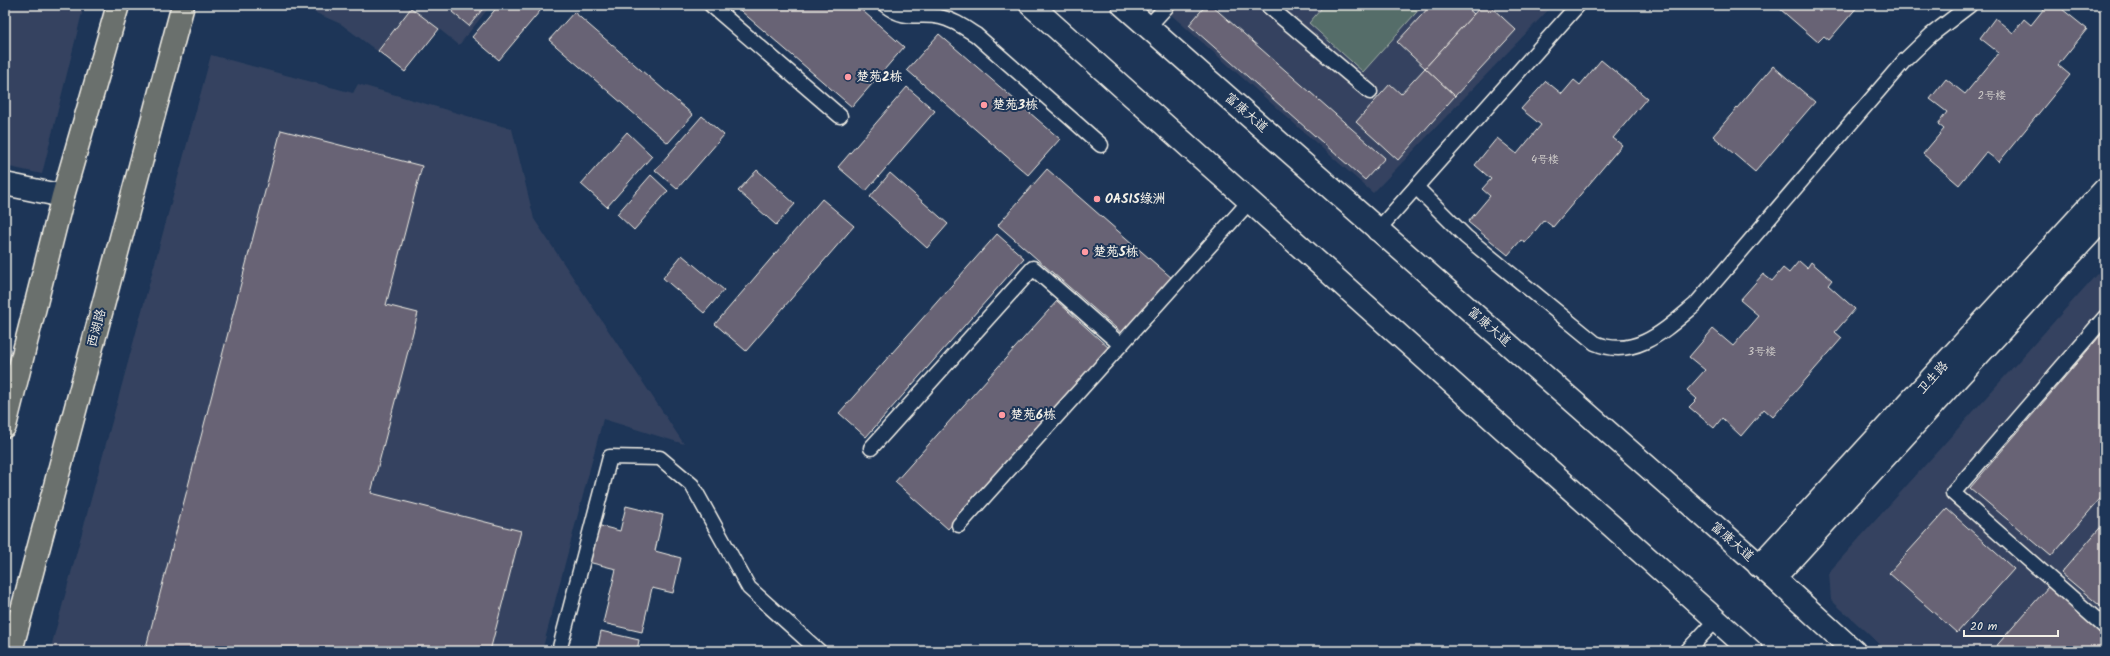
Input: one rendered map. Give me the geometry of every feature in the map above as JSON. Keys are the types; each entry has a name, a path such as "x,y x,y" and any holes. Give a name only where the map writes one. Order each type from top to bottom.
{"main road":[{"path":"5,426 63,196 118,5"},
{"name":"西湖路","path":"11,651 183,5"}],"street":[{"path":"1031,5 1751,651"},
{"name":"富康大道","path":"1123,5 1376,231 1766,572 1854,651"},
{"path":"5,184 63,196"},
{"name":"卫生路","path":"1766,572 2105,189"},
{"name":"卫生路","path":"1766,572 2105,217"}],"lane":[{"path":"711,5 840,116"},
{"path":"885,5 890,9 911,17 939,16 959,23 976,35 1101,145"},
{"path":"1148,27 1168,5"},
{"path":"1268,5 1370,92"},
{"path":"1376,231 1578,5"},
{"path":"1416,187 1466,237 1595,343 1604,347 1622,349 1634,347 1666,330 1695,305 1904,61 1932,35 1970,5"},
{"path":"959,525 1249,202"},
{"path":"871,448 1033,268 1121,345"},
{"path":"2105,317 1953,493 2105,627"},
{"path":"559,651 610,456 660,458 692,485 749,588 819,651"},
{"path":"1687,651 1716,620"}],"shaded area":[{"path":"5,5 84,5 42,174 5,166"},
{"path":"298,5 491,5 459,45 439,29 405,72 341,24"},
{"path":"1160,5 1553,5 1373,193"},
{"path":"211,55 353,93 358,84 512,129 534,219 684,444 603,419 542,651 50,651"},
{"path":"2105,265 2105,651 1887,651 1831,600 1829,572"}],"green space":[{"path":"1316,5 1423,5 1363,72 1309,23 1321,9"}],"building":[{"path":"457,5 486,5 469,26 452,12"},
{"path":"499,5 545,5 499,60 472,37"},
{"name":"楚苑2栋","path":"734,5 856,5 904,47 852,107"},
{"path":"1206,5 1211,5 1385,158 1365,180 1189,25"},
{"path":"1431,5 1464,5 1474,14 1425,68 1397,42"},
{"path":"1482,5 1489,5 1516,30 1455,96 1425,68"},
{"path":"1784,5 1859,5 1829,40 1824,36 1818,42 1780,9"},
{"path":"2047,5 2057,5 2087,29 2058,65 2070,75 1999,162 1986,152 1959,185 1923,154 1944,129 1938,124 1947,112 1930,99 1946,79 1965,94 1999,53 1980,38 1995,18 2013,33 2024,19 2031,25"},
{"path":"411,8 439,29 405,72 378,51"},
{"path":"574,12 693,115 668,143 549,40"},
{"name":"楚苑3栋","path":"939,34 1060,139 1028,175 907,70"},
{"path":"1601,60 1647,98 1613,138 1622,145 1553,227 1544,220 1525,243 1521,240 1508,255 1468,222 1490,196 1482,189 1491,179 1475,165 1497,138 1517,154 1541,125 1521,109 1546,81 1562,94 1574,80 1580,85"},
{"path":"1773,66 1815,102 1755,172 1713,136"},
{"path":"1425,68 1455,96 1398,160 1356,122 1390,84 1401,94"},
{"path":"907,87 935,111 866,191 838,167"},
{"path":"702,116 724,135 677,189 655,170"},
{"path":"281,130 422,166 386,305 418,313 371,493 521,531 490,651 145,651"},
{"path":"627,132 652,156 607,207 581,184"},
{"name":"楚苑5栋","path":"1047,169 1173,279 1124,335 998,225"},
{"path":"757,170 795,204 776,225 738,191"},
{"path":"890,173 948,224 927,248 870,197"},
{"path":"651,175 668,191 634,230 617,214"},
{"path":"822,199 854,226 746,351 715,324"},
{"path":"997,234 1024,258 866,437 839,413"},
{"path":"682,255 724,290 704,313 663,278"},
{"path":"1799,261 1807,268 1811,262 1832,280 1828,285 1855,309 1835,332 1842,338 1773,417 1764,409 1741,436 1722,418 1714,428 1689,407 1697,399 1687,390 1705,370 1689,357 1713,329 1733,346 1759,316 1740,300 1763,274 1772,281 1783,268 1789,273"},
{"name":"楚苑6栋","path":"1057,301 1109,348 948,529 895,482"},
{"path":"2105,330 2105,493 2051,556 1970,488"},
{"path":"626,506 663,515 655,551 681,558 673,593 652,588 642,632 603,623 616,569 588,562 597,525 620,531"},
{"path":"1947,509 2014,569 1957,633 1889,573"},
{"path":"2105,522 2105,610 2061,573"},
{"path":"2048,587 2105,636 2105,647 2101,651 1992,651"},
{"path":"601,631 639,640 637,651 597,651"}],"place":[{"name":"楚苑2栋","path":"848,77"},
{"name":"楚苑3栋","path":"984,105"},
{"name":"OASIS绿洲","path":"1097,199"},
{"name":"楚苑5栋","path":"1085,252"},
{"name":"楚苑6栋","path":"1002,415"}]}
